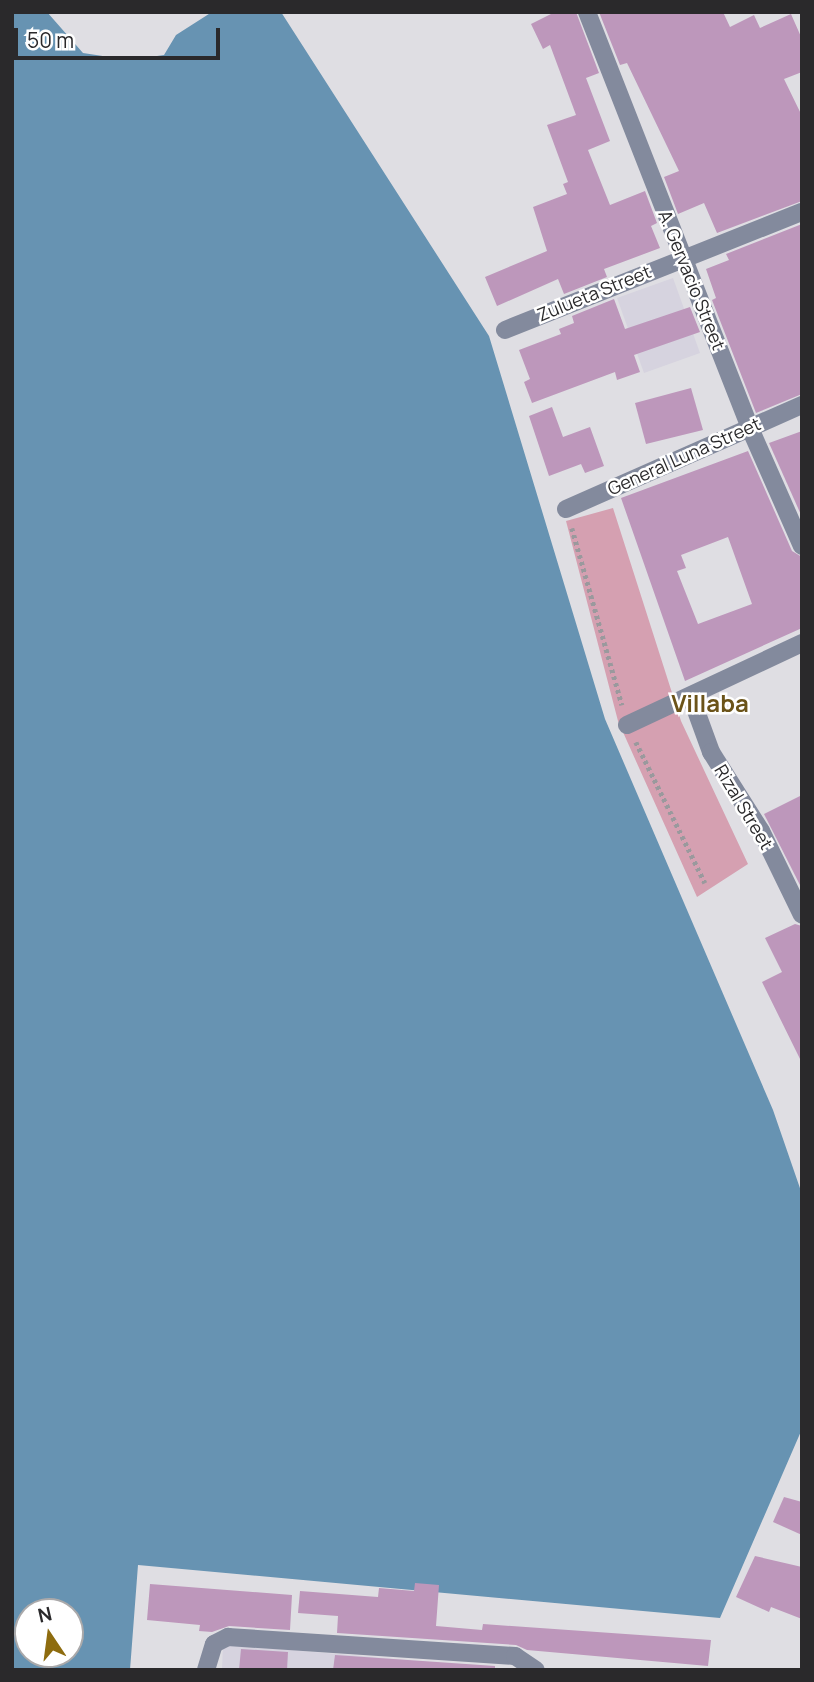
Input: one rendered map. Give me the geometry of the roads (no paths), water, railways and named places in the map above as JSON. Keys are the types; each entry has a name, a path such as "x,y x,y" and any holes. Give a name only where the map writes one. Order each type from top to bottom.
{"street":[{"name":"A. Gervacio Street","path":"587,12 749,426 802,546"},
{"name":"Zulueta Street","path":"505,330 682,257 802,212"},
{"name":"General Luna Street","path":"566,509 749,426 802,405"},
{"path":"627,725 802,643"},
{"name":"Rizal Street","path":"691,697 711,752 761,831 802,915"},
{"path":"206,1670 214,1644 228,1637 516,1656 536,1670"}],"water":[{"path":"12,12 47,12 83,53 129,60 164,55 176,35 212,12 281,12 489,336 605,719 773,1110 802,1194 802,1429 720,1618 138,1565 130,1670 12,1670"}],"district":[{"name":"Villaba","path":"710,703"}]}
